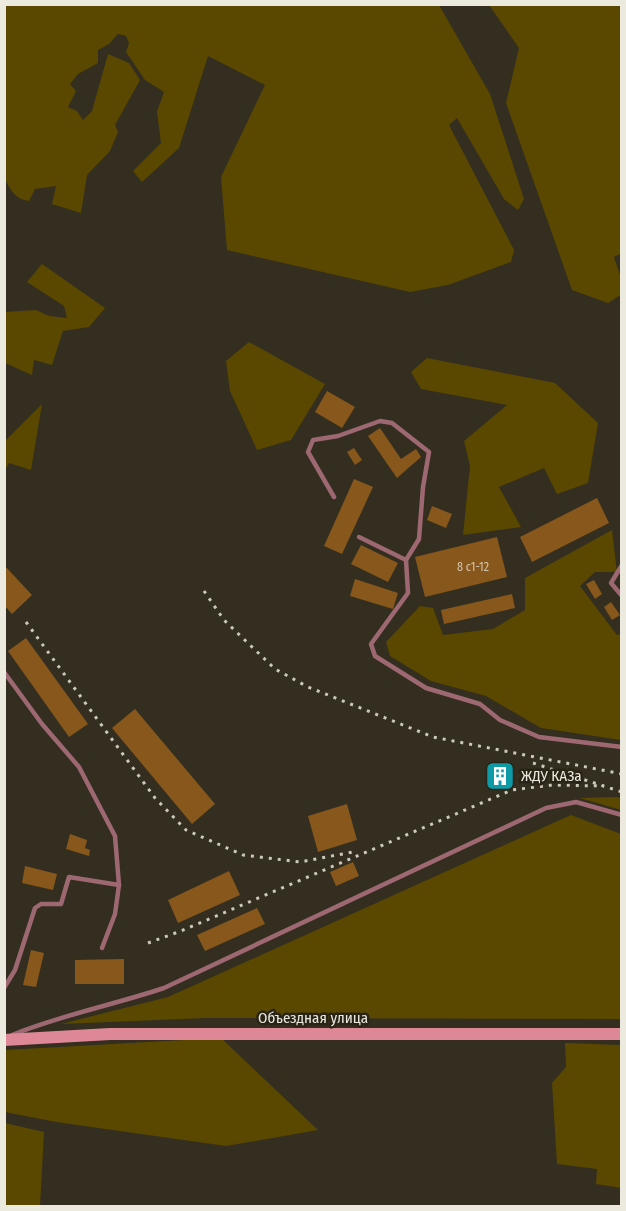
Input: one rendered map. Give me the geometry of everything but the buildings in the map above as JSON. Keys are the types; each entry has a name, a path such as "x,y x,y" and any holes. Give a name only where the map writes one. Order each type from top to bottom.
{"main road":[{"name":"Объездная улица","path":"4,1039 110,1034 621,1034"}],"lane":[{"path":"334,496 308,452 313,440 338,436 380,422 392,423 429,452 423,487 419,539 406,560 408,593 371,644 375,657 426,688 480,704 501,720 539,737 621,747"},
{"path":"359,537 406,560"},
{"path":"621,565 611,583 621,596"},
{"path":"4,672 42,724 79,767 116,836 119,885 115,914 102,948"},
{"path":"4,1039 53,1018 164,988 546,808 576,802 621,815"},
{"path":"4,988 15,970 35,908 41,904 61,904 69,877 119,885"}],"shaded area":[{"path":"4,5 439,5 490,94 524,199 518,210 504,199 457,118 449,125 514,250 511,262 448,285 410,292 227,250 221,177 265,85 208,56 179,148 142,182 133,171 161,143 157,112 164,92 145,80 126,52 129,43 126,36 118,34 109,44 98,50 98,63 78,74 70,84 76,91 68,107 77,111 83,120 92,111 108,54 129,63 140,80 115,125 118,132 110,151 87,175 81,213 52,204 56,186 35,189 29,201 20,198 12,191 5,179"},
{"path":"489,5 621,5 622,253 614,257 621,278 622,294 608,303 572,290 506,103 519,48"},
{"path":"42,264 105,308 89,327 63,331 52,365 34,360 32,375 5,363 5,312 36,310 49,316 67,318 64,306 27,282"},
{"path":"249,342 325,384 291,440 257,450 230,391 226,361"},
{"path":"427,358 555,383 598,423 588,483 557,494 544,468 499,487 521,527 463,535 470,466 464,441 507,405 421,389 411,372"},
{"path":"42,404 31,470 9,463 5,470 5,441"},
{"path":"612,530 617,572 595,572 580,586 617,635 621,634 621,740 541,728 486,696 431,681 390,656 386,642 420,606 433,608 443,635 493,629 525,610 525,578"},
{"path":"580,798 621,798 621,810"},
{"path":"571,815 621,834 621,1019 207,1018 61,1024 168,997"},
{"path":"221,1038 318,1130 226,1146 56,1122 5,1112 5,1050"},
{"path":"565,1043 621,1045 621,1188 596,1184 597,1169 557,1164 552,1083 566,1067"},
{"path":"5,1123 44,1132 40,1206 5,1206"}],"railway":[{"path":"204,591 224,620 275,669 308,687 433,737 622,774"},
{"path":"26,622 155,798 186,830 243,855 300,862 353,852"},
{"path":"533,763 622,792"},
{"path":"148,943 512,790 552,785 604,786"}],"place":[{"name":"ЖДУ КАЗа","path":"500,776"}]}
